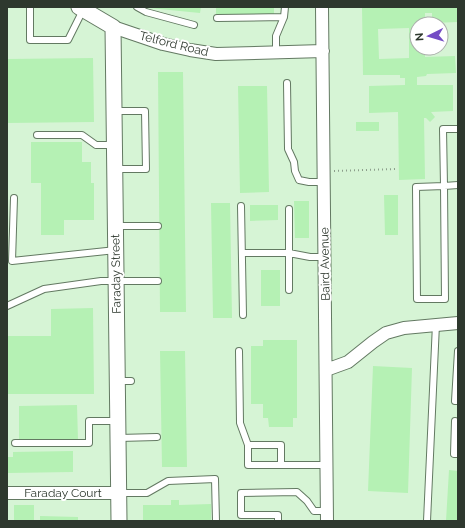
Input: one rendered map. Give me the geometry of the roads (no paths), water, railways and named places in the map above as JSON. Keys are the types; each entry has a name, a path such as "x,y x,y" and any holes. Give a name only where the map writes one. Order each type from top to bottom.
{"street":[{"name":"Baird Avenue","path":"322,7 327,516"},
{"name":"Telford Road","path":"81,9 113,27 163,44 190,50 216,54 323,51"},
{"name":"Faraday Street","path":"113,27 116,281 124,381 118,421 119,521"},
{"path":"326,370 348,362 386,333 404,328 458,323"},
{"name":"Faraday Court","path":"7,493 119,493"}],"lane":[{"path":"30,7 30,40 68,40 81,9"},
{"path":"137,7 146,12 194,24"},
{"path":"276,52 276,36 284,17 285,7"},
{"path":"217,18 284,17"},
{"path":"287,84 288,149 294,162 295,171 299,180 309,182 324,177"},
{"path":"114,111 145,111 146,169 115,169"},
{"path":"458,129 443,129 444,186 445,299 417,299 416,186 444,186 458,185"},
{"path":"37,135 82,135 96,145 115,145"},
{"path":"14,198 12,261 116,250"},
{"path":"240,206 243,315"},
{"path":"289,209 289,290"},
{"path":"116,226 158,226"},
{"path":"242,253 289,253 310,257 325,256"},
{"path":"7,306 44,289 101,281 158,282"},
{"path":"427,521 436,324"},
{"path":"240,351 240,423 248,445 248,464 281,464 300,466 327,465"},
{"path":"458,351 455,401 458,401"},
{"path":"15,443 89,443 89,421 118,421"},
{"path":"455,421 456,438 454,454 458,454"},
{"path":"118,438 157,437"},
{"path":"248,445 281,445 281,464"},
{"path":"119,493 147,493 168,481 215,479 216,521"},
{"path":"278,521 278,515 241,515 241,493 297,492 307,501 314,511 327,516"}]}
